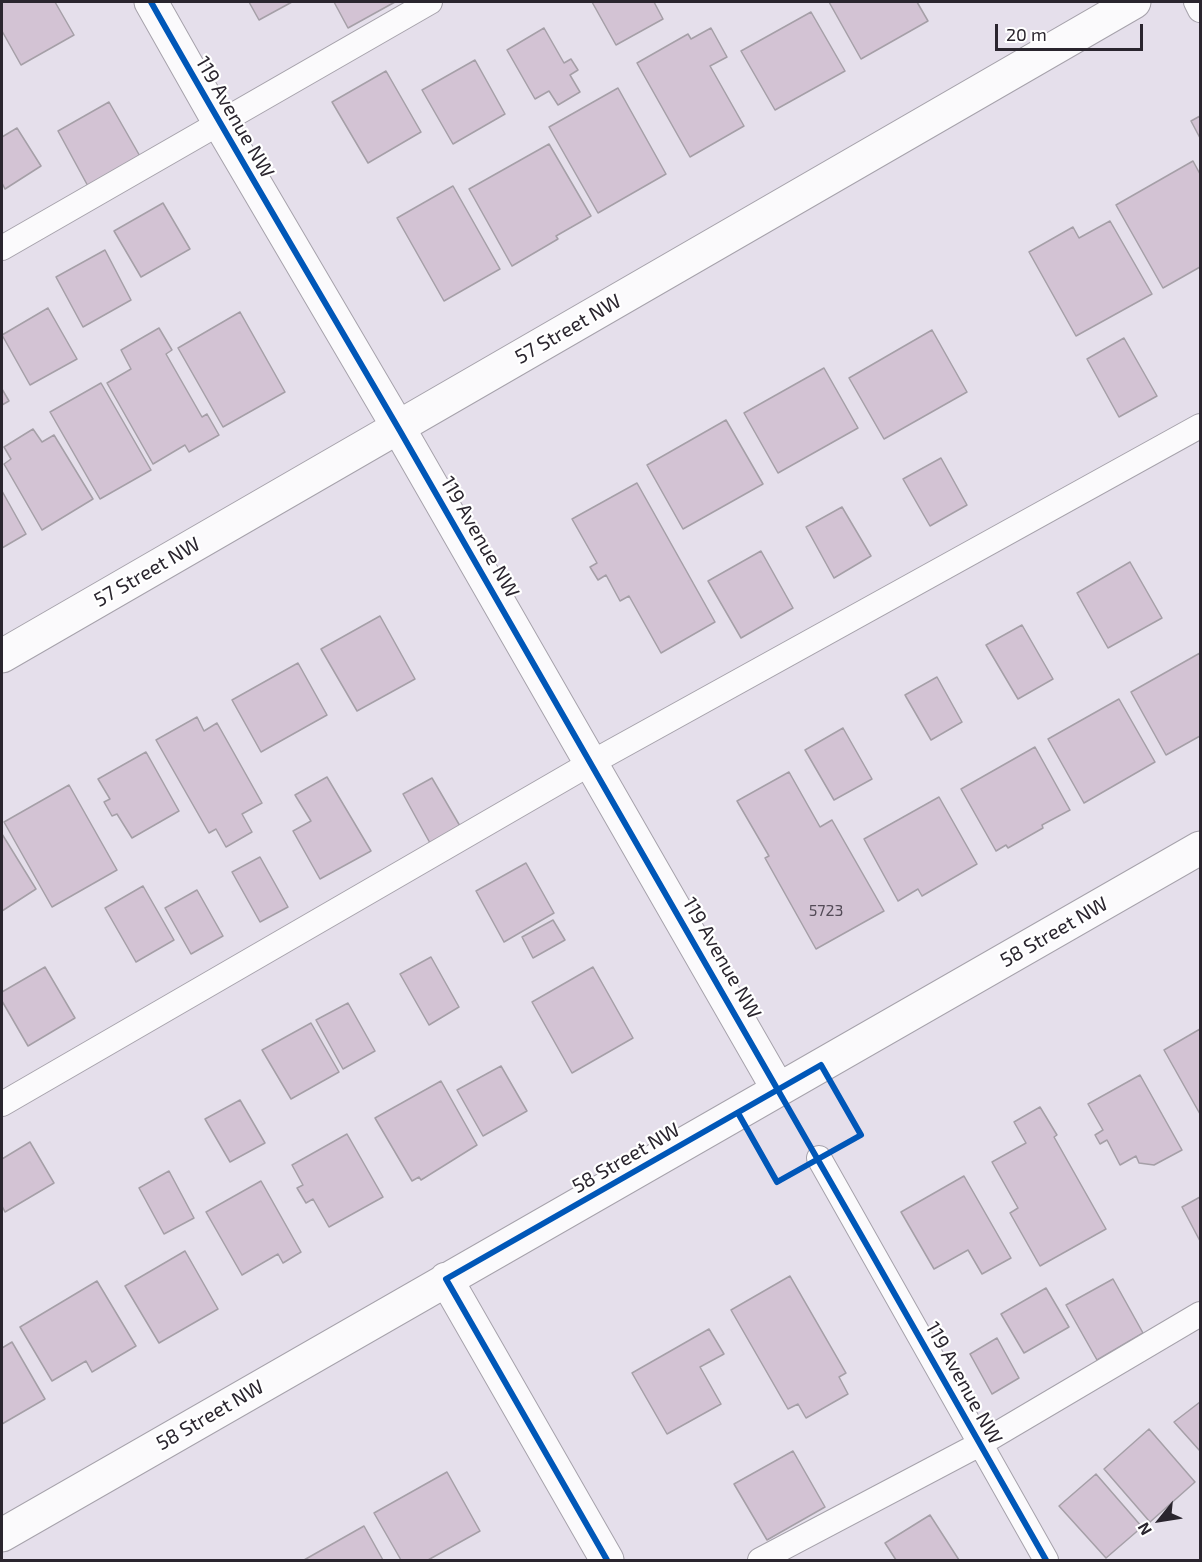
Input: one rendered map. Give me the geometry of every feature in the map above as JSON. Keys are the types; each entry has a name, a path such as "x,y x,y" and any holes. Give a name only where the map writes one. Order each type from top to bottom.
{"street":[{"name":"119 Avenue NW","path":"151,2 778,1089"},
{"name":"57 Street NW","path":"2,656 1134,2"},
{"name":"58 Street NW","path":"2,1534 1200,848"},
{"path":"446,1279 606,1560"}],"lane":[{"path":"2,248 430,2"},
{"path":"1196,2 1200,10"},
{"path":"2,1104 591,763 1200,426"},
{"name":"119 Avenue NW","path":"819,1158 1046,1560"},
{"path":"760,1560 980,1444 1200,1314"}],"building":[{"path":"2,2 55,2 74,35 21,65 2,31"},
{"path":"249,2 292,2 259,20"},
{"path":"334,2 395,2 348,28"},
{"path":"592,2 654,2 663,19 616,45"},
{"path":"829,2 917,2 928,21 861,59"},
{"path":"811,12 845,71 775,110 741,51"},
{"path":"544,28 564,63 571,59 578,70 570,75 580,92 558,105 549,91 535,99 507,50"},
{"path":"711,28 727,57 710,66 744,126 690,157 637,63 688,34 691,39"},
{"path":"475,60 505,114 453,144 422,90"},
{"path":"386,71 421,132 368,163 332,102"},
{"path":"618,88 666,174 598,213 549,127"},
{"path":"109,102 141,158 89,188 58,131"},
{"path":"1200,116 1200,138 1191,121"},
{"path":"17,128 41,166 5,189 2,183 2,137"},
{"path":"549,144 591,216 556,236 558,239 512,266 469,189"},
{"path":"1193,161 1200,174 1200,267 1163,288 1116,205"},
{"path":"453,186 500,269 444,301 397,218"},
{"path":"163,203 190,249 141,277 114,231"},
{"path":"1110,221 1152,294 1076,336 1029,252 1073,227 1079,238"},
{"path":"105,250 131,300 83,327 56,277"},
{"path":"48,308 77,359 30,385 2,335"},
{"path":"240,312 285,392 223,427 178,348"},
{"path":"159,328 172,350 166,354 202,417 207,414 219,435 189,452 185,445 153,464 107,383 131,369 121,350"},
{"path":"932,330 967,392 884,439 849,378"},
{"path":"1124,338 1157,396 1119,417 1087,359"},
{"path":"824,368 858,428 778,473 744,413"},
{"path":"101,383 151,470 100,499 50,412"},
{"path":"2,389 9,401 2,405"},
{"path":"726,420 763,484 683,529 647,465"},
{"path":"33,429 42,442 54,435 93,499 42,530 4,464 11,459 4,447"},
{"path":"941,458 967,505 930,526 903,479"},
{"path":"637,483 715,622 661,653 629,596 620,601 606,575 598,580 590,567 597,563 572,519"},
{"path":"2,491 26,534 2,548"},
{"path":"842,507 871,556 834,578 806,527"},
{"path":"761,551 793,608 741,638 708,581"},
{"path":"1130,562 1162,618 1108,648 1077,593"},
{"path":"380,616 415,679 357,711 321,649"},
{"path":"1022,625 1053,679 1018,699 986,645"},
{"path":"1200,653 1200,736 1166,755 1131,692"},
{"path":"298,663 327,715 261,752 232,700"},
{"path":"937,677 962,722 931,740 905,695"},
{"path":"1119,699 1155,762 1084,803 1048,739"},
{"path":"197,717 204,731 217,723 262,803 242,814 252,832 226,847 216,829 209,833 156,740"},
{"path":"843,728 872,779 834,800 805,750"},
{"path":"1035,747 1070,810 1042,825 1043,828 1008,848 1006,845 996,851 961,789"},
{"path":"146,752 179,811 132,838 117,814 112,816 104,802 110,799 98,779"},
{"path":"789,772 820,827 832,820 884,911 816,949 765,858 769,856 737,801"},
{"path":"327,777 371,851 320,879 293,831 311,821 295,795"},
{"path":"432,778 460,826 430,843 403,794"},
{"path":"69,785 117,870 52,907 4,822"},
{"path":"939,797 977,864 922,896 918,889 898,901 864,839"},
{"path":"2,834 36,889 2,911"},
{"path":"260,857 288,907 260,922 232,872"},
{"path":"526,863 554,913 504,942 476,891"},
{"path":"143,886 174,940 136,962 105,908"},
{"path":"197,890 223,936 191,954 165,908"},
{"path":"553,920 565,940 533,958 522,937"},
{"path":"431,957 459,1007 429,1025 400,974"},
{"path":"45,967 75,1018 28,1046 2,1001 2,992"},
{"path":"593,967 633,1038 572,1073 532,1002"},
{"path":"348,1003 375,1051 343,1069 316,1020"},
{"path":"311,1023 339,1072 291,1099 262,1050"},
{"path":"1200,1029 1200,1114 1164,1050"},
{"path":"501,1066 527,1111 483,1136 457,1090"},
{"path":"1140,1075 1182,1150 1154,1165 1139,1163 1136,1156 1120,1165 1107,1140 1100,1144 1095,1135 1103,1130 1088,1104"},
{"path":"441,1081 477,1145 421,1180 419,1177 412,1181 375,1118"},
{"path":"240,1100 265,1143 230,1162 205,1119"},
{"path":"1040,1107 1057,1135 1054,1137 1106,1229 1040,1266 1010,1213 1018,1208 992,1162 1026,1143 1014,1122"},
{"path":"347,1134 383,1197 329,1227 313,1199 306,1203 297,1188 303,1185 292,1165"},
{"path":"30,1142 54,1183 5,1212 2,1206 2,1159"},
{"path":"169,1171 194,1218 164,1234 139,1188"},
{"path":"964,1176 1011,1258 982,1274 968,1250 934,1269 901,1212"},
{"path":"261,1181 301,1252 283,1263 278,1254 242,1275 206,1212"},
{"path":"1200,1197 1200,1241 1182,1207"},
{"path":"185,1251 218,1309 159,1343 125,1286"},
{"path":"790,1276 846,1373 839,1377 848,1394 806,1418 798,1404 788,1409 731,1310"},
{"path":"1113,1279 1143,1333 1097,1360 1066,1305"},
{"path":"97,1281 136,1346 92,1372 86,1361 52,1381 20,1327"},
{"path":"1046,1288 1069,1327 1024,1353 1001,1314"},
{"path":"709,1329 724,1354 700,1367 721,1404 667,1434 632,1373"},
{"path":"997,1338 1019,1378 992,1394 970,1354"},
{"path":"12,1342 45,1399 2,1424 2,1348"},
{"path":"1200,1402 1200,1451 1174,1422"},
{"path":"1149,1429 1195,1482 1150,1522 1104,1469"},
{"path":"793,1451 825,1507 767,1540 734,1484"},
{"path":"447,1472 480,1531 428,1560 401,1560 374,1513"},
{"path":"1096,1474 1142,1527 1106,1558 1059,1506"},
{"path":"930,1515 959,1560 896,1560 885,1543"},
{"path":"364,1526 383,1560 304,1560"}],"cycle path":[{"path":"151,2 805,1136 1046,1560"},
{"path":"607,1560 446,1279 821,1065 861,1135 777,1182 738,1113"}]}
